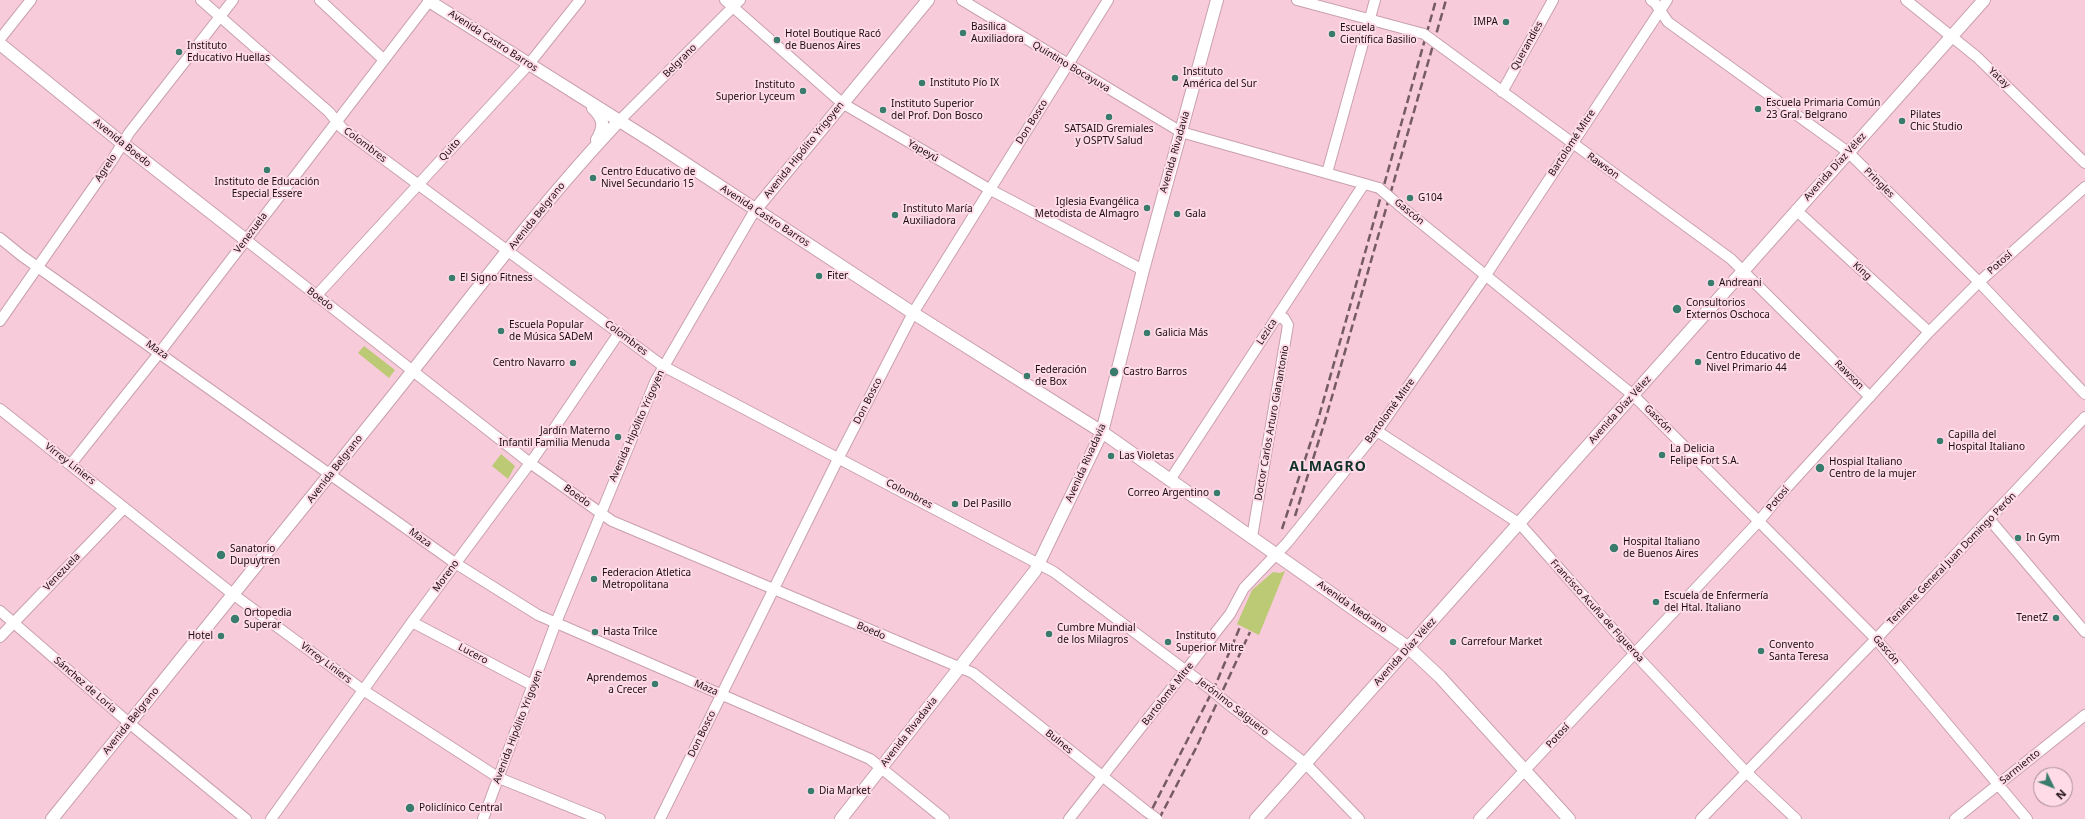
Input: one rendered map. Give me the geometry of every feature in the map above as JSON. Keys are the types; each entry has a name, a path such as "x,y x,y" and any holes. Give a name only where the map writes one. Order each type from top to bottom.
{"main road":[{"name":"Avenida Castro Barros","path":"428,0 653,142 913,313 1102,432"},
{"name":"Avenida Hipólito Yrigoyen","path":"755,210 928,0"},
{"name":"Avenida Rivadavia","path":"841,819 1039,564 1102,432 1143,270 1217,0"},
{"name":"Avenida Díaz Vélez","path":"1256,819 1520,524 1796,210 1984,0"},
{"name":"Avenida Boedo","path":"0,44 122,143 246,240"},
{"path":"583,99 599,114 603,122 601,134 589,152"},
{"name":"Avenida Belgrano","path":"52,819 234,595 589,152 619,121"},
{"path":"599,142 613,135 623,133 653,142"},
{"name":"Avenida Medrano","path":"1102,432 1409,648 1429,665 1569,819"}],"street":[{"path":"0,39 31,0"},
{"name":"Colombres","path":"201,0 336,120 342,128 663,366 839,457 1039,564"},
{"name":"Agrelo","path":"0,321 39,267 122,143 234,0"},
{"path":"320,0 383,59"},
{"name":"Venezuela","path":"71,464 160,352 428,0"},
{"name":"Quito","path":"316,296 529,64 580,0"},
{"name":"Yapeyú","path":"725,0 737,4 842,103 990,189 1143,270"},
{"name":"Quintino Bocayuva","path":"962,0 1068,66 1181,132"},
{"name":"Don Bosco","path":"660,819 839,457 913,313 1108,0"},
{"name":"Rawson","path":"1296,0 1424,34 1744,270 1870,397"},
{"path":"1327,173 1375,0"},
{"name":"Querandíes","path":"1502,92 1553,0"},
{"name":"Pringles","path":"1651,0 1668,22 1848,152 1978,282 2085,394"},
{"name":"Bartolomé Mitre","path":"1069,819 1230,614 1244,588 1277,554 1377,431 1486,275 1667,0"},
{"name":"Yatay","path":"1906,0 1952,36 2003,82 2085,163"},
{"name":"Belgrano","path":"619,121 737,4"},
{"name":"Gascón","path":"1181,132 1379,188 1634,395 1760,520 1876,639 2027,819"},
{"name":"Lezica","path":"1170,480 1364,184"},
{"name":"Potosí","path":"1479,819 1760,520 1782,493 1929,332 1978,282 2085,187"},
{"name":"Avenida Hipólito Yrigoyen","path":"483,819 534,686 555,625 656,380 755,210"},
{"name":"King","path":"1796,210 1929,332"},
{"name":"Maza","path":"0,238 455,563 555,625 722,694 870,759 944,819"},
{"name":"Boedo","path":"246,240 530,463 612,521 959,668"},
{"name":"Doctor Carlos Arturo Gianantonio","path":"1252,537 1288,325 1284,318 1276,318"},
{"name":"Moreno","path":"271,819 412,622 530,463 619,333"},
{"name":"Virrey Liniers","path":"0,409 234,595 363,690 499,778 600,819"},
{"name":"Teniente General Juan Domingo Perón","path":"1701,819 1876,639 1957,552 1990,520 2085,418"},
{"name":"Francisco Acuña de Figueroa","path":"1377,431 1520,524 1634,653 1746,772 1796,819"},
{"name":"Venezuela","path":"0,637 124,508"},
{"path":"1990,520 2085,632"},
{"name":"Jerónimo Salguero","path":"1039,564 1054,572 1209,688 1306,764 1359,819"},
{"name":"Sánchez de Loria","path":"0,611 129,723 246,819"},
{"name":"Lucero","path":"412,622 534,686"},
{"name":"Bulnes","path":"959,668 973,673 1156,819"},
{"name":"Sarmiento","path":"1955,819 2085,714"}],"green space":[{"path":"364,346 395,370 389,378 358,353"},
{"path":"501,454 515,466 508,479 492,466"},
{"path":"1285,571 1259,635 1237,624 1252,590 1273,572 1280,573"}],"railway":[{"path":"1282,529 1318,420 1436,0"},
{"path":"1295,516 1325,421 1446,0"},
{"path":"1147,819 1215,686 1240,627"},
{"path":"1159,819 1196,748 1250,632"}],"place":[{"name":"IMPA","path":"1506,22"},
{"name":"Basílica Auxiliadora","path":"963,33"},
{"name":"Escuela Científica Basilio","path":"1332,34"},
{"name":"Hotel Boutique Racó de Buenos Aires","path":"777,40"},
{"name":"Instituto Educativo Huellas","path":"179,52"},
{"name":"Instituto América del Sur","path":"1175,78"},
{"name":"Instituto Pío IX","path":"922,83"},
{"name":"Instituto Superior Lyceum","path":"803,91"},
{"name":"Escuela Primaria Común 23 Gral. Belgrano","path":"1758,109"},
{"name":"Instituto Superior del Prof. Don Bosco","path":"883,110"},
{"name":"SATSAID Gremiales y OSPTV Salud","path":"1109,117"},
{"name":"Pilates Chic Studio","path":"1902,121"},
{"name":"Instituto de Educación Especial Essere","path":"267,170"},
{"name":"Centro Educativo de Nivel Secundario 15","path":"593,178"},
{"name":"G104","path":"1410,198"},
{"name":"Iglesia Evangélica Metodista de Almagro","path":"1147,208"},
{"name":"Gala","path":"1177,214"},
{"name":"Instituto María Auxiliadora","path":"895,215"},
{"name":"Fiter","path":"819,276"},
{"name":"El Signo Fitness","path":"452,278"},
{"name":"Andreani","path":"1711,283"},
{"name":"Consultorios Externos Oschoca","path":"1677,309"},
{"name":"Escuela Popular de Música SADeM","path":"501,331"},
{"name":"Galicia Más","path":"1147,333"},
{"name":"Centro Educativo de Nivel Primario 44","path":"1698,362"},
{"name":"Centro Navarro","path":"573,363"},
{"name":"Castro Barros","path":"1114,372"},
{"name":"Federación de Box","path":"1027,376"},
{"name":"Jardín Materno Infantil Familia Menuda","path":"618,437"},
{"name":"Capilla del Hospital Italiano","path":"1940,441"},
{"name":"La Delicia Felipe Fort S.A.","path":"1662,455"},
{"name":"Las Violetas","path":"1111,456"},
{"name":"Hospial Italiano Centro de la mujer","path":"1820,468"},
{"name":"Correo Argentino","path":"1217,493"},
{"name":"Del Pasillo","path":"955,504"},
{"name":"In Gym","path":"2018,538"},
{"name":"Hospital Italiano de Buenos Aires","path":"1614,548"},
{"name":"Sanatorio Dupuytren","path":"221,555"},
{"name":"Federacion Atletica Metropolitana","path":"594,579"},
{"name":"Escuela de Enfermería del Htal. Italiano","path":"1656,602"},
{"name":"TenetZ","path":"2056,618"},
{"name":"Ortopedia Superar","path":"235,619"},
{"name":"Hasta Trilce","path":"595,632"},
{"name":"Cumbre Mundial de los Milagros","path":"1049,634"},
{"name":"Hotel","path":"221,636"},
{"name":"Instituto Superior Mitre","path":"1168,642"},
{"name":"Carrefour Market","path":"1453,642"},
{"name":"Convento Santa Teresa","path":"1761,651"},
{"name":"Aprendemos a Crecer","path":"655,684"},
{"name":"Dia Market","path":"811,791"},
{"name":"Policlínico Central","path":"410,808"}],"district":[{"name":"ALMAGRO","path":"1328,467"}]}
